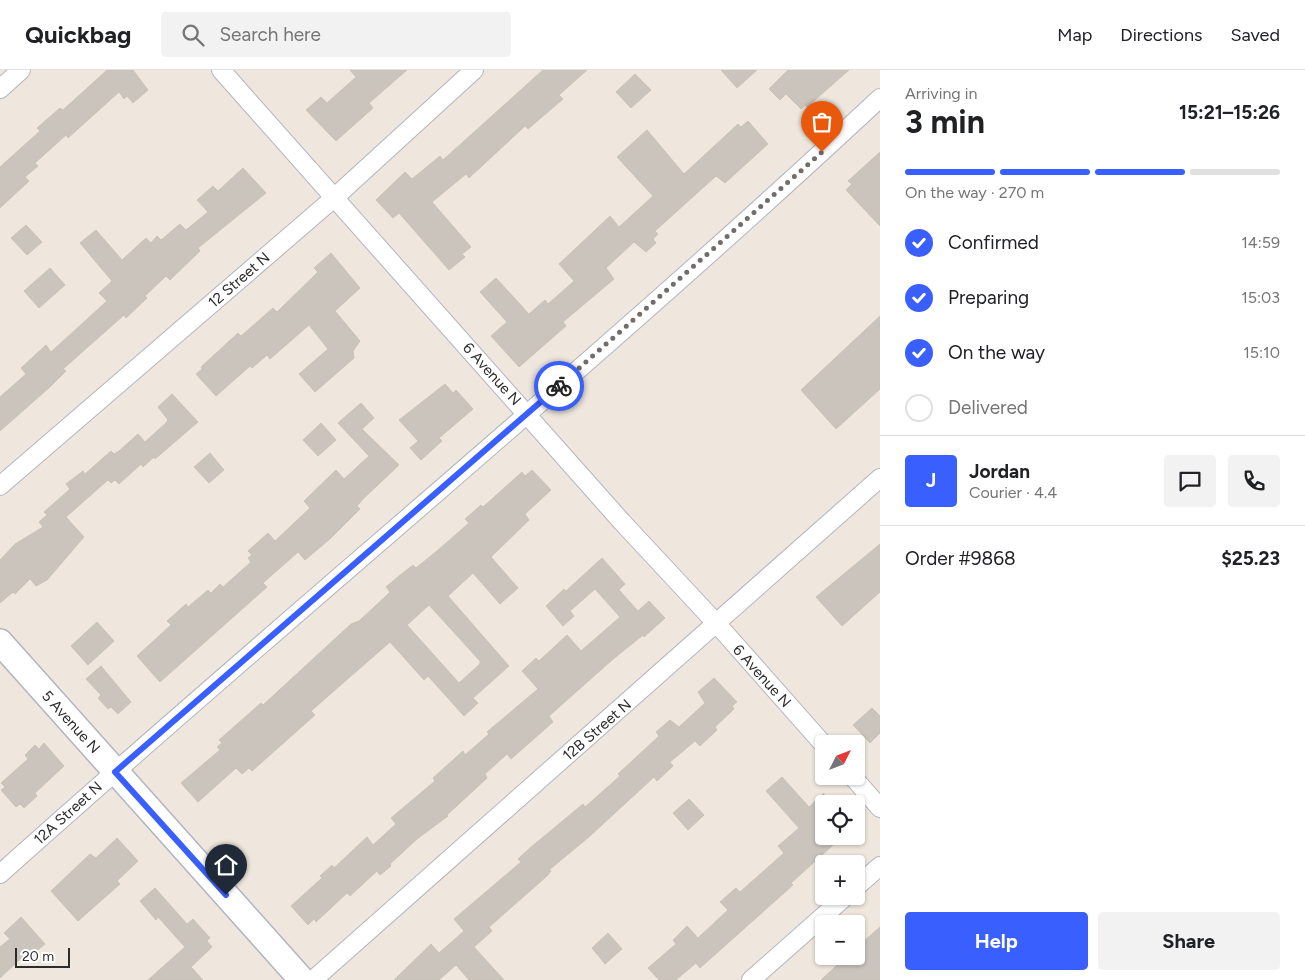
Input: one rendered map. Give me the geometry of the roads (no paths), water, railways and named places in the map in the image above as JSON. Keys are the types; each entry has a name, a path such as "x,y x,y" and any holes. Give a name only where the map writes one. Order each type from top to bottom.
{"main road":[{"name":"5 Avenue N","path":"0,642 302,980"}],"street":[{"path":"0,89 21,70"},
{"name":"6 Avenue N","path":"220,70 528,414 622,522 717,624 815,735"},
{"name":"12 Street N","path":"0,486 334,198 474,70"},
{"name":"12A Street N","path":"0,874 528,414 808,166 880,98"},
{"name":"12B Street N","path":"313,980 880,478"},
{"path":"860,785 880,808"},
{"path":"865,879 880,866"},
{"path":"751,980 836,905"}]}
